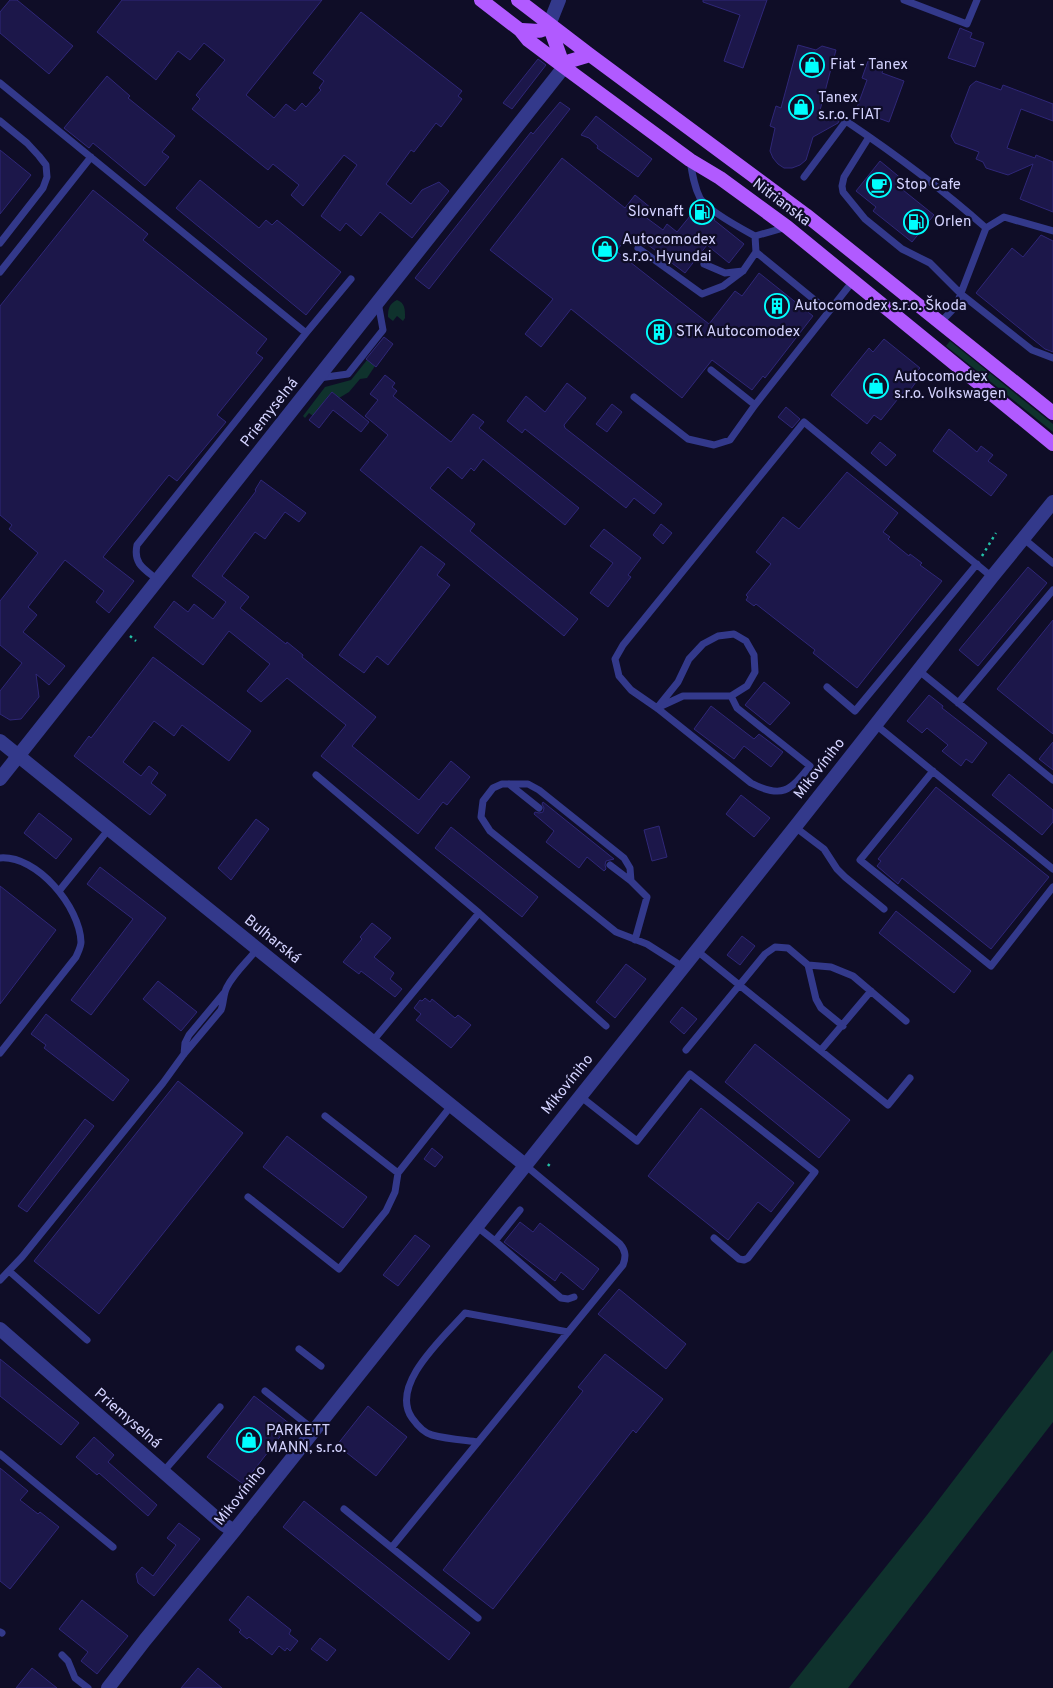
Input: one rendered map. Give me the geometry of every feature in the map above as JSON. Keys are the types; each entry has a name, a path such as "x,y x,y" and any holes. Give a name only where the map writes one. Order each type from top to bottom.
{"main road":[{"name":"Nitrianska","path":"480,0 564,67 690,160 720,178 787,227 1053,444"},
{"name":"Nitrianska","path":"518,0 590,56 806,215 1053,413"},
{"path":"520,30 539,32 544,30 549,24"},
{"path":"549,24 564,67 570,61 590,56"},
{"path":"1015,382 1053,402"}],"street":[{"path":"549,24 559,0"},
{"name":"Priemyselná","path":"0,778 564,67"},
{"name":"Mikovíniho","path":"113,1686 145,1640 234,1531 1052,504"},
{"name":"Bulharská","path":"0,741 524,1165"},
{"name":"Priemyselná","path":"0,1330 223,1524 234,1531"}],"lane":[{"path":"904,0 967,24 977,0"},
{"path":"0,83 306,333"},
{"path":"0,121 27,143 39,156 46,166 47,177 44,188 0,243"},
{"path":"804,177 846,121 952,198 986,228"},
{"path":"869,137 844,177 842,186 844,192 865,219 902,250 930,263 961,294 1032,350 1053,358"},
{"path":"0,272 91,158"},
{"path":"690,160 693,179 701,200 731,223 755,236 787,227"},
{"path":"940,323 956,306 986,228 1004,217 1053,231"},
{"path":"638,248 702,294 723,286 743,271 756,252 755,236"},
{"path":"756,252 828,311"},
{"path":"704,264 725,274 743,271"},
{"path":"158,580 140,565 135,555 137,545 351,279"},
{"path":"634,397 688,439 714,445 730,440 755,405 853,281"},
{"path":"318,378 348,374 383,330 378,302"},
{"path":"711,370 755,405"},
{"path":"731,696 737,708 810,766 796,784 781,791 767,791 751,784 657,708 631,690 619,676 615,659 629,637 804,422 992,577"},
{"path":"1024,539 1053,562"},
{"path":"827,687 855,711 977,564"},
{"path":"958,703 1053,590"},
{"path":"734,634 746,641 754,655 755,672 746,686 731,696 683,696 657,708 678,682 690,659 702,644 718,636 734,634"},
{"path":"918,670 1053,780"},
{"path":"876,725 1053,869"},
{"path":"933,771 860,860 991,966 1053,887"},
{"path":"316,775 478,913 606,1026"},
{"path":"631,882 630,868 624,858 539,790 528,784 502,784 493,788 483,800 481,817 490,830 616,932 647,944 683,967"},
{"path":"508,784 539,808"},
{"path":"796,827 824,849 837,869 845,877 884,909"},
{"path":"59,891 109,829"},
{"path":"0,858 7,858 30,865 50,881 64,897 79,930 81,944 76,957 0,1053"},
{"path":"610,865 647,897 636,940"},
{"path":"372,1042 478,913"},
{"path":"686,1050 764,954 775,947 788,948 808,965 831,967 853,976 906,1021"},
{"path":"0,1280 157,1091 184,1054 221,1010 227,985 257,949"},
{"path":"696,950 888,1105 910,1078"},
{"path":"808,965 816,999 821,1008 843,1026"},
{"path":"821,1050 871,992"},
{"path":"580,1096 637,1142 690,1074 816,1172 748,1258 744,1260 739,1259 714,1238"},
{"path":"248,1197 339,1269 386,1211 394,1192 398,1173 451,1106"},
{"path":"325,1116 398,1173"},
{"path":"392,1547 623,1265 625,1250 524,1165"},
{"path":"495,1241 520,1210"},
{"path":"476,1226 561,1298 568,1300 574,1297"},
{"path":"9,1270 87,1340"},
{"path":"478,1442 431,1435 418,1426 407,1410 407,1390 415,1370 465,1313 568,1332"},
{"path":"300,1349 321,1366"},
{"path":"265,1391 314,1430"},
{"path":"163,1472 220,1407"},
{"path":"0,1454 113,1547"},
{"path":"344,1509 478,1618"},
{"path":"62,1655 68,1661 76,1678 88,1688"}],"path":[{"path":"977,564 996,533"},
{"path":"548,1166 551,1162"}],"green space":[{"path":"397,300 404,307 405,318 403,321 397,316 393,321 388,317 389,307"},
{"path":"950,341 1053,424 1053,432 946,346"},
{"path":"367,360 375,366 367,378 360,379 349,392 339,398 332,392 313,416 309,413 305,418 303,416 325,387 351,380"},
{"path":"1053,1350 1053,1422 848,1688 789,1688 927,1515"}],"building":[{"path":"10,0 17,0 73,46 49,74 0,33 0,12"},
{"path":"122,0 322,0 246,95 274,118 286,104 295,111 302,103 306,107 321,90 319,88 324,81 313,73 361,12 462,91 458,96 462,99 441,127 436,123 414,152 411,150 386,184 411,204 422,190 439,182 449,191 412,238 380,212 361,236 346,223 340,231 321,216 357,165 344,155 303,206 291,195 299,185 273,164 268,170 192,109 200,99 196,95 225,60 204,43 190,60 178,51 156,80 97,32"},
{"path":"703,0 767,0 743,68 724,61 740,15 703,2"},
{"path":"960,28 972,33 970,38 984,43 975,67 948,58"},
{"name":"Tanex s.r.o. FIAT","path":"798,45 816,50 822,46 836,50 819,114 840,119 838,123 813,137 806,160 792,168 784,168 773,158 770,151 775,128 770,126 776,106 781,108"},
{"path":"538,59 546,65 512,109 503,103"},
{"path":"868,61 884,67 882,73 904,81 889,122 856,110 867,80 862,78"},
{"path":"107,76 130,96 128,98 175,136 162,152 169,157 145,186 93,143 89,148 64,128"},
{"path":"976,81 1001,90 1003,85 1053,104 1053,121 1021,109 1007,148 1035,158 1036,155 1053,162 1053,212 1020,199 1033,164 1008,175 986,168 983,162 976,159 979,152 955,143 951,136 970,86"},
{"path":"560,102 570,109 429,289 415,278 531,132 533,134"},
{"path":"596,116 652,159 638,177 597,148 598,146 589,138 581,135"},
{"path":"0,150 31,175 0,214"},
{"path":"562,158 625,208 635,195 651,208 644,216 663,230 667,224 677,232 699,205 714,220 744,244 729,263 707,245 685,273 647,244 645,246 628,237 616,251 709,324 735,291 742,296 759,273 813,316 765,378 763,376 752,390 712,360 682,398 571,309 541,347 525,334 553,299 490,250"},
{"path":"880,161 903,180 898,186 934,215 912,242 873,211 876,207 856,191"},
{"path":"200,180 259,228 266,220 272,225 277,220 341,272 306,315 176,208"},
{"path":"93,190 148,234 143,240 267,339 256,353 263,358 217,415 226,422 177,481 169,475 103,557 134,581 109,613 96,602 104,591 65,560 28,607 37,615 23,632 65,666 49,685 36,674 39,697 21,719 10,720 0,714 0,691 22,663 0,645 0,601 38,553 9,529 12,525 0,515 0,306"},
{"path":"1041,235 1053,241 1053,352 1045,349 976,293 1012,248 1023,257"},
{"path":"384,337 393,344 376,367 366,359"},
{"name":"Autocomodex s.r.o. Volkswagen","path":"884,339 920,368 911,378 916,382 908,393 905,390 881,420 874,415 867,424 831,395 869,348 873,352"},
{"path":"385,375 395,383 392,387 397,391 393,396 451,442 473,414 484,422 479,428 579,508 565,525 483,459 474,471 471,468 462,479 448,467 430,488 475,524 470,531 578,619 564,636 360,470 388,435 365,416 378,400 370,394"},
{"path":"567,383 586,398 564,425 565,428 662,504 654,514 634,498 626,508 525,429 522,433 507,421 526,396 545,412"},
{"path":"332,392 369,422 361,432 333,410 319,428 309,420"},
{"path":"612,404 622,412 607,432 596,424"},
{"path":"786,407 800,419 792,428 778,417"},
{"path":"949,429 977,452 981,446 993,455 988,461 1007,475 991,496 933,451"},
{"path":"880,442 896,455 886,466 871,453"},
{"path":"847,472 898,513 883,532 890,537 888,539 909,556 910,554 922,563 920,565 942,581 857,688 813,653 815,650 756,604 754,606 746,600 748,597 746,595 771,564 756,552 783,517 799,529"},
{"path":"261,480 306,513 299,522 285,512 265,539 255,532 222,576 249,597 240,608 286,644 287,642 303,655 302,657 376,717 352,746 419,800 451,761 470,777 447,805 443,802 418,834 321,756 346,725 287,678 261,702 247,691 270,664 229,631 203,665 154,627 174,601 188,612 194,604 213,619 226,602 192,576 256,491"},
{"path":"661,524 672,533 663,544 653,535"},
{"path":"604,529 641,558 628,575 631,577 608,607 590,593 613,563 590,546"},
{"path":"421,546 445,564 437,575 450,585 388,665 377,656 364,673 339,655"},
{"path":"1028,567 1047,583 978,666 959,650"},
{"path":"1053,620 1053,734 997,689"},
{"path":"153,657 251,731 229,761 182,725 174,736 154,721 123,762 141,776 149,766 158,773 151,783 166,795 150,815 74,756 89,736 91,738"},
{"path":"764,682 790,703 770,725 745,705"},
{"path":"929,695 943,706 942,708 987,743 972,763 966,759 961,766 942,751 948,745 927,728 922,733 907,721"},
{"path":"711,706 754,739 759,734 783,752 771,767 744,746 734,759 694,729"},
{"path":"1053,742 1053,770 1039,759"},
{"path":"1009,774 1053,810 1053,822 1042,835 992,795"},
{"path":"936,787 1049,877 991,949 902,878 898,884 877,866 881,861 878,859"},
{"path":"741,795 770,818 754,837 726,814"},
{"path":"543,802 614,859 606,861 606,869 604,871 587,857 579,868 546,842 554,831 534,814 535,812 543,812"},
{"path":"39,813 72,839 56,859 24,833"},
{"path":"256,819 269,829 231,880 218,868"},
{"path":"659,826 667,857 652,861 644,830"},
{"path":"451,827 538,897 522,917 435,848"},
{"path":"100,867 166,918 91,1015 71,1000 133,919 87,884"},
{"path":"0,886 56,930 0,1004"},
{"path":"896,911 971,971 954,993 879,933"},
{"path":"372,923 391,938 374,957 394,973 390,979 402,989 395,997 361,971 359,974 343,962 362,939 360,937"},
{"path":"742,936 755,946 740,965 727,955"},
{"path":"626,964 646,979 615,1018 596,1002"},
{"path":"158,981 197,1012 181,1031 143,999"},
{"path":"425,998 430,1002 432,999 455,1018 458,1015 471,1025 451,1048 416,1020 421,1014 414,1008 420,1000 422,1001"},
{"path":"682,1007 697,1019 684,1034 670,1022"},
{"path":"46,1014 129,1080 113,1101 44,1048 46,1045 31,1034"},
{"path":"755,1044 850,1120 819,1158 725,1082"},
{"path":"178,1081 243,1133 99,1314 34,1261"},
{"path":"701,1108 794,1183 771,1212 758,1202 728,1240 648,1176"},
{"path":"85,1119 94,1126 27,1212 18,1206"},
{"path":"287,1136 367,1197 343,1228 263,1167"},
{"path":"432,1148 443,1157 435,1167 424,1159"},
{"path":"520,1222 533,1232 540,1223 599,1269 583,1290 561,1272 555,1281 504,1242"},
{"path":"415,1235 430,1246 398,1286 383,1275"},
{"path":"619,1289 686,1344 666,1369 598,1314"},
{"path":"605,1354 663,1399 636,1433 633,1430 493,1609 443,1570 583,1391 578,1387"},
{"path":"0,1359 79,1423 61,1445 0,1396"},
{"name":"PARKETT MANN, s.r.o.","path":"254,1396 290,1424 243,1484 207,1457"},
{"path":"368,1406 407,1437 376,1476 337,1445"},
{"path":"94,1437 114,1455 108,1462 157,1505 148,1516 99,1473 97,1475 76,1457"},
{"path":"0,1468 28,1491 20,1500 38,1514 40,1512 59,1527 10,1589 0,1581"},
{"path":"304,1501 470,1633 449,1660 283,1527"},
{"path":"179,1523 200,1539 154,1596 138,1583 136,1574 142,1567 153,1576 176,1545 167,1538"},
{"path":"248,1596 291,1630 289,1634 298,1641 290,1651 287,1648 285,1651 279,1646 272,1655 249,1637 247,1639 239,1632 241,1630 229,1620"},
{"path":"82,1600 128,1636 97,1674 81,1661 88,1652 59,1629"},
{"path":"320,1638 336,1650 327,1661 311,1649"},
{"path":"32,1668 57,1688 16,1688"},
{"path":"198,1668 222,1688 181,1688"}],"place":[{"name":"Fiat - Tanex","path":"812,65"},
{"name":"Tanex s.r.o. FIAT","path":"801,107"},
{"name":"Stop Cafe","path":"879,185"},
{"name":"Slovnaft","path":"702,212"},
{"name":"Orlen","path":"916,222"},
{"name":"Autocomodex s.r.o. Hyundai","path":"605,249"},
{"name":"Autocomodex s.r.o. Škoda","path":"777,306"},
{"name":"STK Autocomodex","path":"659,332"},
{"name":"Autocomodex s.r.o. Volkswagen","path":"876,386"},
{"name":"PARKETT MANN, s.r.o.","path":"249,1440"}]}
